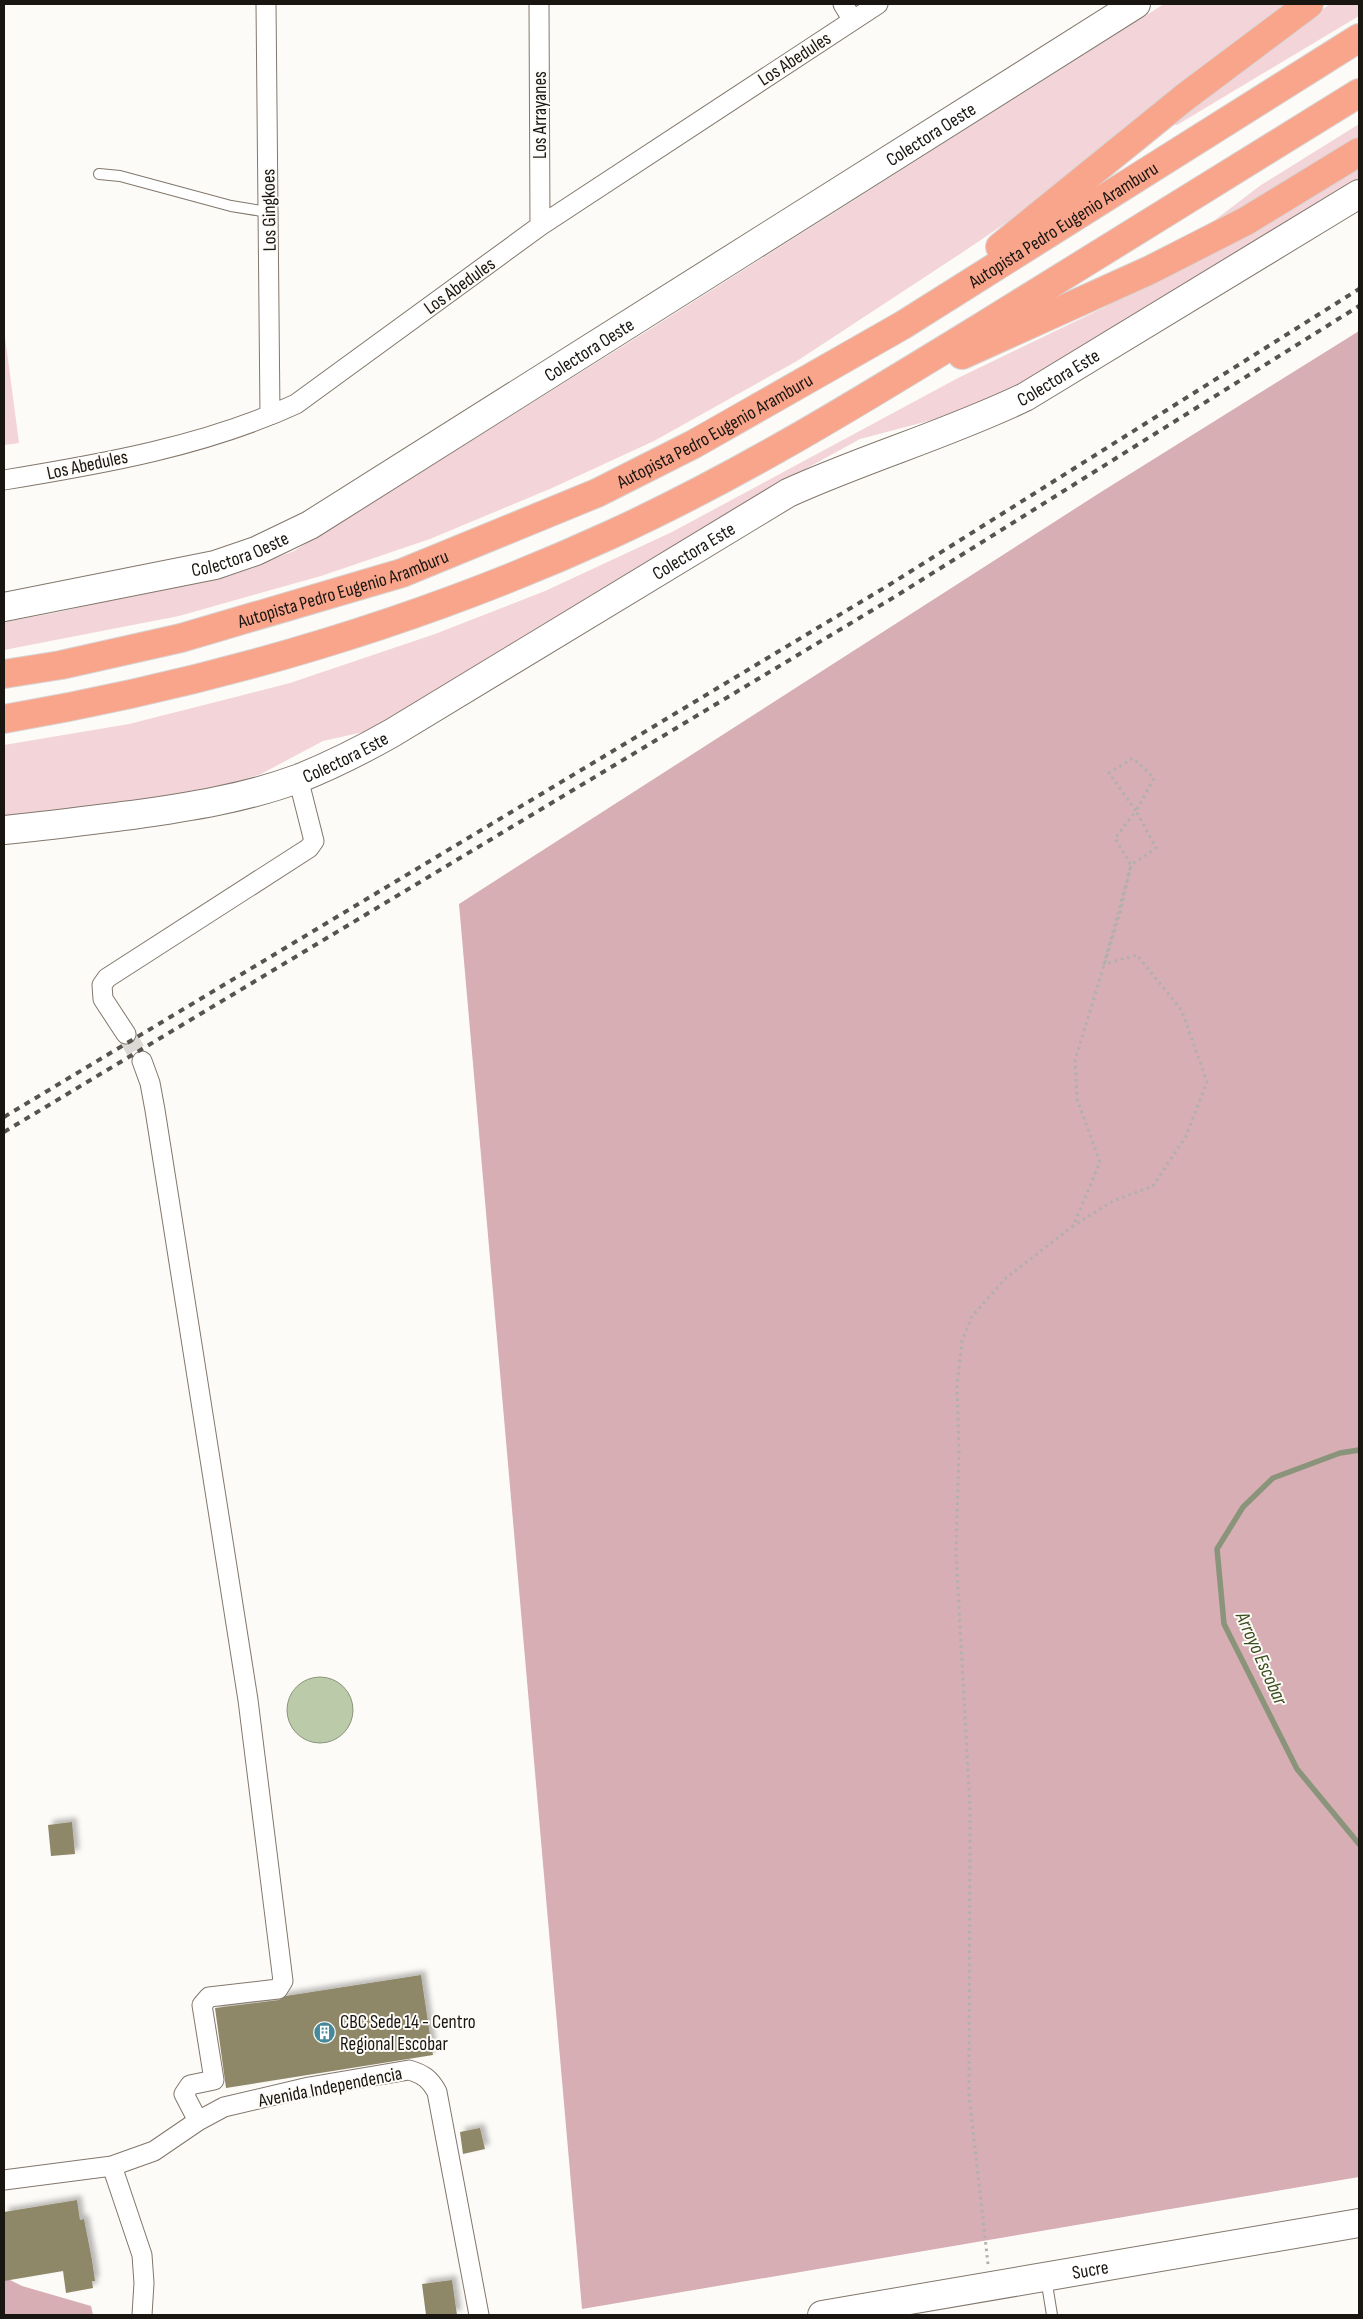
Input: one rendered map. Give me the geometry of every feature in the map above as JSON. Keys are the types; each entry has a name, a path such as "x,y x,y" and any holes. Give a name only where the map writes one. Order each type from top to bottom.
{"highway":[{"path":"903,325 1185,97 1309,4"},
{"name":"Autopista Pedro Eugenio Aramburu","path":"4,674 62,665 181,638 402,573 597,493 694,444 903,325 1359,38"},
{"path":"4,719 98,702 190,680 418,613 495,584 612,534 738,471 858,402 1359,93"},
{"path":"858,402 1150,270 1246,221 1359,152"}],"street":[{"name":"Los Gingkoes","path":"266,4 270,415"},
{"name":"Los Arrayanes","path":"539,4 540,226"},
{"name":"Los Abedules","path":"4,480 173,447 270,415 296,404 540,226 848,12 878,4"},
{"name":"Colectora Oeste","path":"4,607 215,565 256,551 310,525 1136,4"},
{"name":"Colectora Este","path":"4,830 50,826 188,807 241,796 298,778 346,758 392,733 788,493 840,469 991,414 1024,397 1359,194"},
{"path":"126,1034 103,999 102,985 107,978 309,848 314,841 298,778"},
{"path":"142,1061 150,1083 155,1110 246,1690 283,1981 278,1989 209,1997 202,2005 214,2080 190,2085 184,2094 198,2120"},
{"name":"Avenida Independencia","path":"4,2180 112,2166 154,2151 198,2120 224,2107 310,2087 409,2070 421,2073 438,2092 479,2315"},
{"path":"112,2166 142,2255 144,2282 142,2315"},
{"name":"Sucre","path":"822,2315 1359,2223"}],"lane":[{"path":"99,174 120,176 231,206 268,212"},
{"path":"1046,2277 1052,2315"}],"path":[{"path":"1073,1226 1100,1162 1077,1099 1075,1060 1120,913 1131,865 1156,848 1136,810 1109,773 1133,758 1154,778 1136,810 1115,838 1131,865"},
{"path":"990,2286 969,2095 970,1808 956,1552 959,1451 957,1386 962,1341 972,1316 1006,1278 1073,1226 1113,1201 1153,1186 1186,1136 1207,1082 1182,1011 1137,955 1104,964"}],"shaded area":[{"path":"1164,4 1296,4 1151,116 1016,216 797,361 654,441 552,488 430,539 321,576 179,616 4,650 4,622 59,612 246,569 294,551 644,333"},
{"path":"1330,4 1359,4 1359,16 1177,125 1165,122"},
{"path":"1359,124 1359,143 1203,229 1261,185"},
{"path":"1359,163 1359,179 1250,248 1005,395 936,419 860,439 809,467 386,727 323,741 261,774 225,785 140,803 4,819 4,745 129,724 290,683 435,634 545,591 672,532 958,378 1105,307 1229,241"},
{"path":"4,329 19,443 4,445"},
{"path":"1359,331 1359,2177 582,2309 459,904 1101,492"},
{"path":"320,1677 333,1680 343,1687 350,1697 353,1710 350,1723 343,1733 333,1740 320,1743 307,1740 297,1733 290,1723 287,1710 290,1697 297,1687 307,1680"},
{"path":"4,2277 22,2286 91,2306 93,2315 4,2315"}],"building":[{"path":"72,1822 75,1854 51,1856 48,1825"},
{"name":"CBC Sede 14 - Centro Regional Escobar","path":"421,1975 433,2055 226,2088 215,2008 279,2000 286,1996"},
{"path":"480,2128 485,2149 463,2154 460,2132"},
{"path":"77,2200 80,2220 84,2219 92,2260 95,2281 92,2281 93,2288 66,2293 63,2271 4,2281 4,2212"},
{"path":"452,2280 457,2315 426,2315 422,2284"}],"waterway":[{"name":"Arroyo Escobar","path":"1359,1450 1340,1453 1273,1478 1243,1507 1217,1549 1224,1624 1297,1769 1359,1844"}],"tunnel":[{"path":"126,1034 142,1061"}],"railway":[{"path":"4,1117 889,585 1359,289"},
{"path":"4,1132 896,596 1359,306"}],"place":[{"name":"CBC Sede 14 - Centro Regional Escobar","path":"324,2032"}]}
